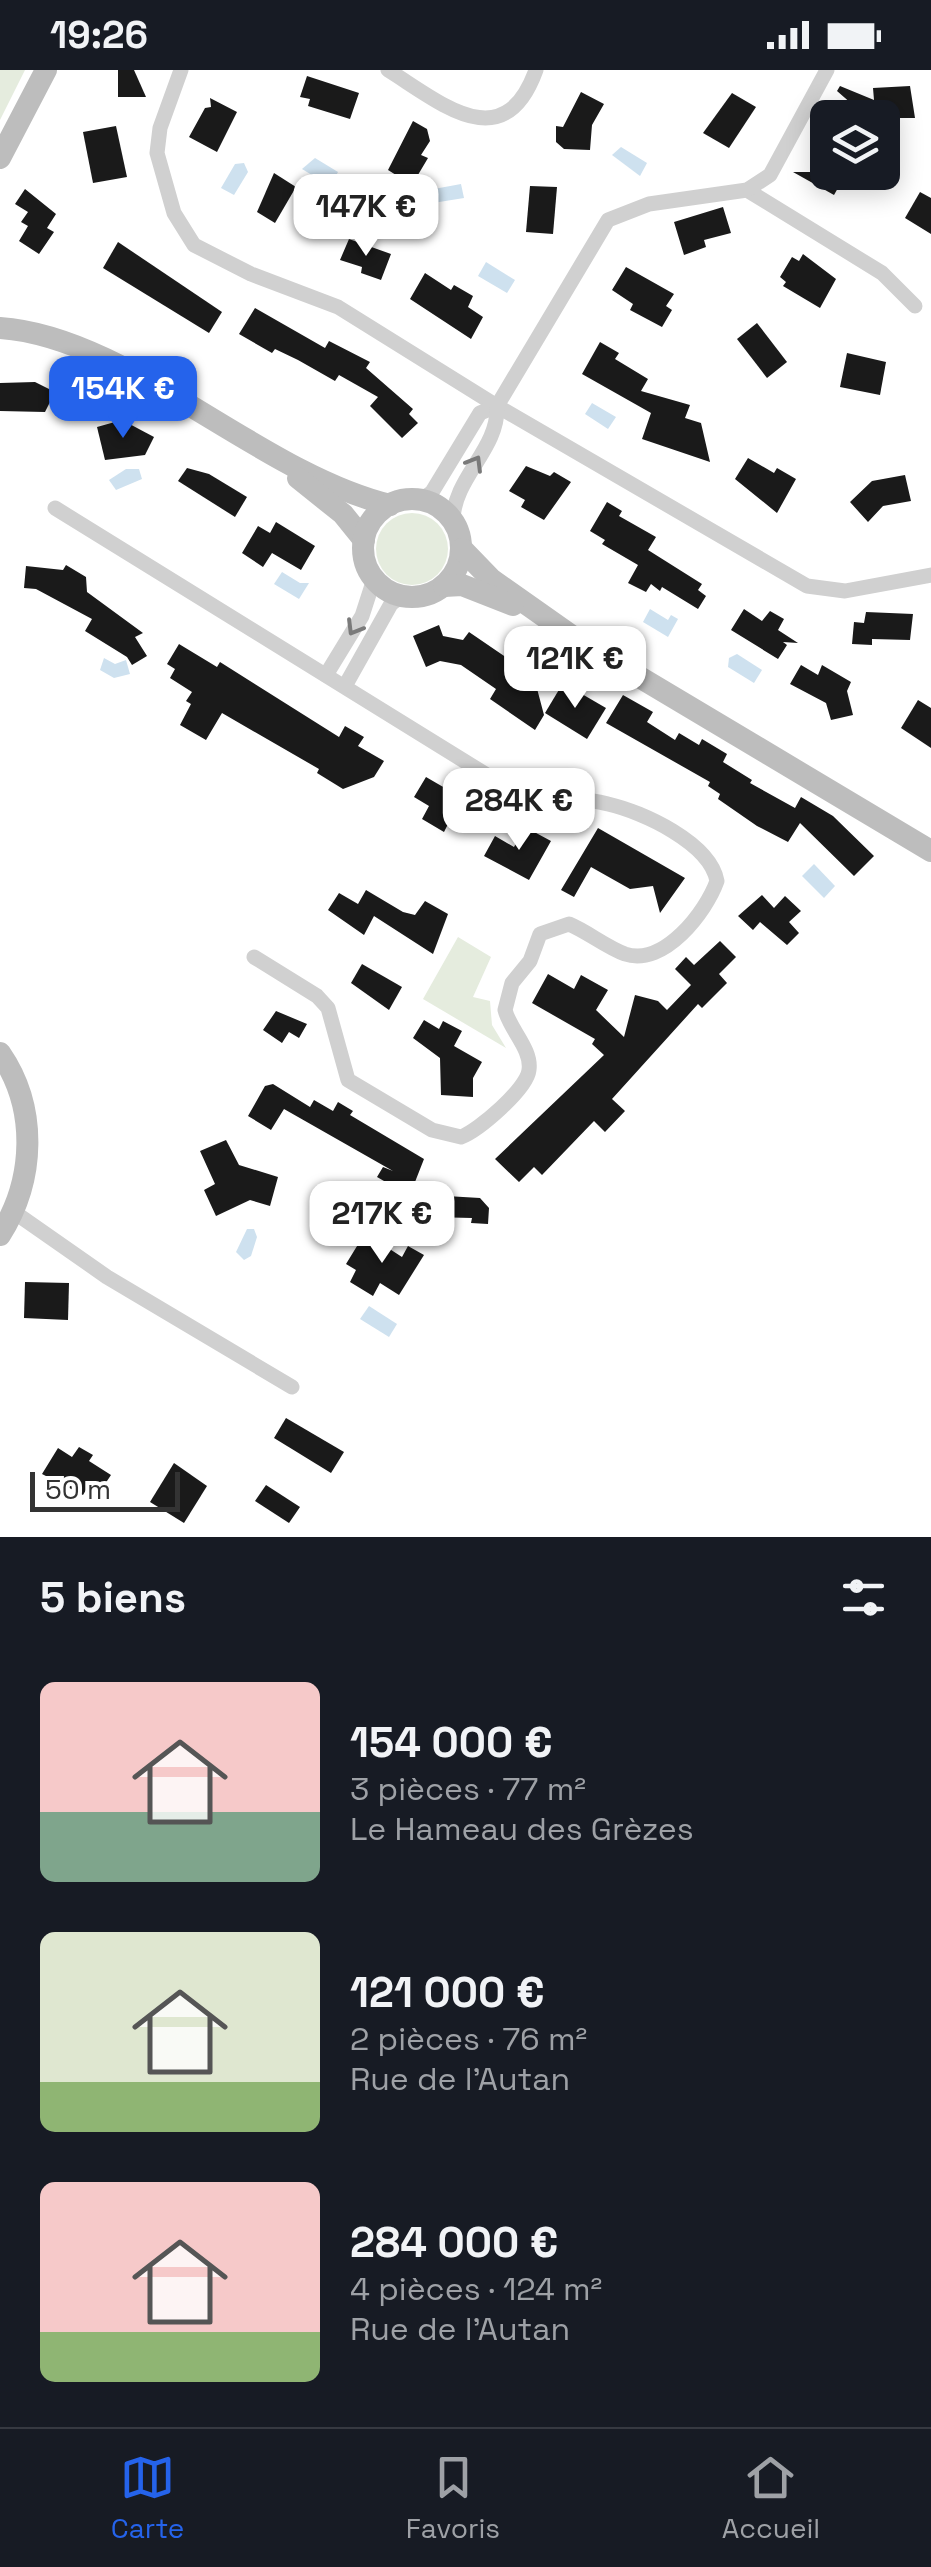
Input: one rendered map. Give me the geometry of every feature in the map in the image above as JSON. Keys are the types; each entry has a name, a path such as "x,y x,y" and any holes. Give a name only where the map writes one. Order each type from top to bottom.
{"street":[{"path":"0,158 46,70"},
{"path":"181,70 160,128 157,153 174,213 194,246 251,274 338,307 497,406 807,586 846,592 931,575"},
{"path":"388,70 462,116 492,120 511,111 528,92 536,70"},
{"path":"827,70 770,175 747,190 648,204 608,220 497,406 498,425 453,500 452,520 462,549 477,567 549,620 931,851"},
{"path":"747,190 882,273 915,306"},
{"path":"0,328 54,336 272,456 354,496 390,505 421,500 432,492 480,413 497,406"},
{"path":"0,339 76,349"},
{"path":"272,456 343,514 364,540"},
{"path":"421,500 438,507 452,520"},
{"path":"390,505 373,519 364,540 363,554 374,579 402,596 417,598 444,586 462,586 549,620"},
{"path":"55,508 502,784 522,793 627,809 692,845 715,868 713,893 674,941 652,953 626,954 569,924 540,934 530,961 512,983 505,1010 526,1051 530,1070 524,1084 484,1125 461,1137 432,1130 348,1080 328,1008 318,996 254,957"},
{"path":"444,586 457,569 462,549"},
{"path":"326,674 362,616 374,579"},
{"path":"345,686 392,604 402,596"},
{"path":"0,1053 18,1088 27,1128 27,1170 14,1212 0,1235"},
{"path":"14,1212 107,1277 292,1387"}],"shaded area":[{"path":"0,70 25,70 0,120"},
{"path":"412,513 437,524 448,549 437,574 412,585 387,574 376,549 387,524"},
{"path":"458,937 491,957 473,997 490,1001 492,1025 506,1048 423,999"}],"water":[{"path":"621,147 647,163 640,176 612,155"},
{"path":"315,158 338,172 330,186 302,169"},
{"path":"244,163 248,172 234,195 221,188 235,164"},
{"path":"461,184 464,198 433,203 434,189"},
{"path":"394,216 408,223 411,217 421,221 412,239 388,228"},
{"path":"486,262 515,280 507,293 478,276"},
{"path":"592,403 616,417 608,429 585,414"},
{"path":"126,469 139,469 142,479 116,490 109,480"},
{"path":"282,572 300,583 309,583 299,599 274,584"},
{"path":"650,609 668,620 671,615 678,619 668,637 643,622"},
{"path":"737,654 762,670 754,683 728,667 729,658"},
{"path":"104,658 115,664 126,660 130,674 114,678 100,670"},
{"path":"814,864 835,886 824,898 802,876"},
{"path":"247,1229 254,1229 257,1237 251,1256 244,1260 236,1252"},
{"path":"369,1306 397,1324 389,1337 360,1319"}],"building":[{"path":"118,70 134,70 146,97 118,97"},
{"path":"307,76 359,93 350,119 308,106 310,99 300,97"},
{"path":"840,86 874,100 847,100 837,91"},
{"path":"910,86 915,118 900,118 900,100 874,100 873,88"},
{"path":"581,92 604,104 592,125 590,150 564,149 556,142 556,126 563,127"},
{"path":"732,93 756,107 729,148 703,133"},
{"path":"210,98 237,112 217,152 189,137 205,108 211,107"},
{"path":"413,121 427,129 430,141 421,155 428,158 412,185 388,170"},
{"path":"116,126 127,177 93,183 83,132"},
{"path":"793,172 810,172 810,182"},
{"path":"274,173 296,187 275,223 257,212"},
{"path":"530,186 557,187 553,234 526,232"},
{"path":"25,189 56,214 47,228 54,232 39,254 19,241 28,226 21,222 28,212 15,204"},
{"path":"920,192 931,198 931,234 905,218"},
{"path":"723,207 731,233 704,240 706,247 684,255 674,222"},
{"path":"349,239 391,254 381,280 361,273 362,267 340,260"},
{"path":"118,242 222,312 209,333 103,268"},
{"path":"803,254 836,279 820,308 783,286 786,282 780,277 792,257 799,261"},
{"path":"626,267 674,294 666,306 672,310 662,327 630,310 633,304 612,290"},
{"path":"425,273 451,290 454,285 473,296 468,307 483,317 471,339 410,299"},
{"path":"255,308 325,348 329,341 370,362 366,368 413,409 409,414 418,423 402,438 370,406 378,397 339,375 335,381 239,334"},
{"path":"757,323 787,362 767,378 737,339"},
{"path":"600,342 619,353 615,359 648,379 641,391 690,405 685,418 701,423 710,462 642,439 651,413 582,374"},
{"path":"847,353 886,362 880,395 840,387"},
{"path":"35,382 55,392 45,412 0,411 0,383"},
{"path":"122,420 154,437 145,455 105,460 97,427"},
{"path":"748,458 774,473 777,468 796,479 777,513 735,479"},
{"path":"526,466 550,476 554,472 571,482 544,520 521,507 525,500 509,491"},
{"path":"187,468 209,474 247,497 235,517 178,481"},
{"path":"905,475 911,501 883,506 868,522 850,502 872,481"},
{"path":"607,502 622,511 619,516 656,537 648,550 702,584 698,590 706,596 698,609 662,587 660,591 651,584 646,592 628,583 638,565 602,544 605,540 590,531"},
{"path":"276,522 315,546 301,570 272,553 263,567 242,553 258,526 270,533"},
{"path":"66,565 86,577 87,592 143,633 135,637 147,656 132,665 127,657 85,631 92,619 36,589 24,588 26,566 63,570"},
{"path":"744,609 762,621 770,611 784,619 778,630 798,643 783,642 787,645 778,659 731,630"},
{"path":"866,612 913,614 910,640 872,639 872,645 852,644 854,622 864,623"},
{"path":"439,625 443,636 463,640 469,632 523,669 513,685 535,681 544,715 535,730 490,699 496,689 461,665 440,661 426,667 413,636"},
{"path":"179,644 217,667 220,662 339,737 345,726 364,737 358,746 384,761 374,777 343,789 317,773 319,769 222,713 206,740 180,725 191,704 186,701 192,692 170,678 175,669 167,664"},
{"path":"801,665 818,675 822,665 851,682 847,691 853,715 831,720 826,703 790,684"},
{"path":"563,683 606,708 587,739 545,713"},
{"path":"623,695 653,712 647,722 675,740 679,733 699,745 702,739 727,754 723,762 752,780 750,783 795,808 801,797 833,816 874,856 854,876 800,823 788,842 757,826 718,799 720,794 708,786 710,782 606,723"},
{"path":"918,700 931,708 931,748 901,728"},
{"path":"426,777 481,809 470,829 451,818 444,832 422,819 429,806 414,797"},
{"path":"525,827 551,841 529,880 484,856 495,836 514,847"},
{"path":"598,828 685,878 660,913 653,886 630,889 591,867 574,897 561,890"},
{"path":"366,890 403,912 415,915 425,901 448,914 433,954 374,916 364,935 328,910 339,893 358,904"},
{"path":"762,895 774,908 785,896 801,911 789,922 799,933 787,945 760,922 753,930 738,916"},
{"path":"720,941 736,957 719,974 727,983 702,1008 698,1004 612,1099 625,1111 605,1132 594,1121 542,1175 534,1167 519,1182 495,1159 604,1055 592,1044 595,1039 532,1003 548,974 574,989 581,975 608,990 596,1010 624,1037 635,995 658,1001 667,1010 691,985 675,969 686,957 694,965"},
{"path":"362,964 402,987 389,1010 351,983"},
{"path":"276,1011 307,1024 299,1038 289,1032 282,1043 263,1030"},
{"path":"424,1020 439,1029 443,1021 462,1031 454,1046 482,1062 473,1078 473,1097 441,1095 440,1058 413,1038"},
{"path":"273,1084 310,1107 314,1100 333,1111 338,1102 353,1111 350,1115 424,1159 415,1182 446,1196 480,1198 489,1208 488,1224 471,1223 472,1218 431,1217 422,1211 426,1205 377,1177 383,1167 393,1171 284,1109 271,1130 248,1116 265,1086"},
{"path":"226,1140 239,1165 278,1177 270,1206 250,1200 216,1216 204,1190 215,1184 200,1151"},
{"path":"365,1233 402,1257 408,1246 424,1255 399,1295 380,1283 373,1296 350,1282 356,1270 346,1264"},
{"path":"25,1282 69,1283 68,1320 24,1318"},
{"path":"286,1418 344,1452 331,1473 274,1438"},
{"path":"79,1447 93,1455 89,1461 111,1475 105,1484 112,1488 103,1502 86,1490 83,1495 42,1474 58,1448 72,1457"},
{"path":"174,1463 207,1486 184,1523 150,1502"},
{"path":"266,1485 300,1507 289,1523 255,1501"}]}
